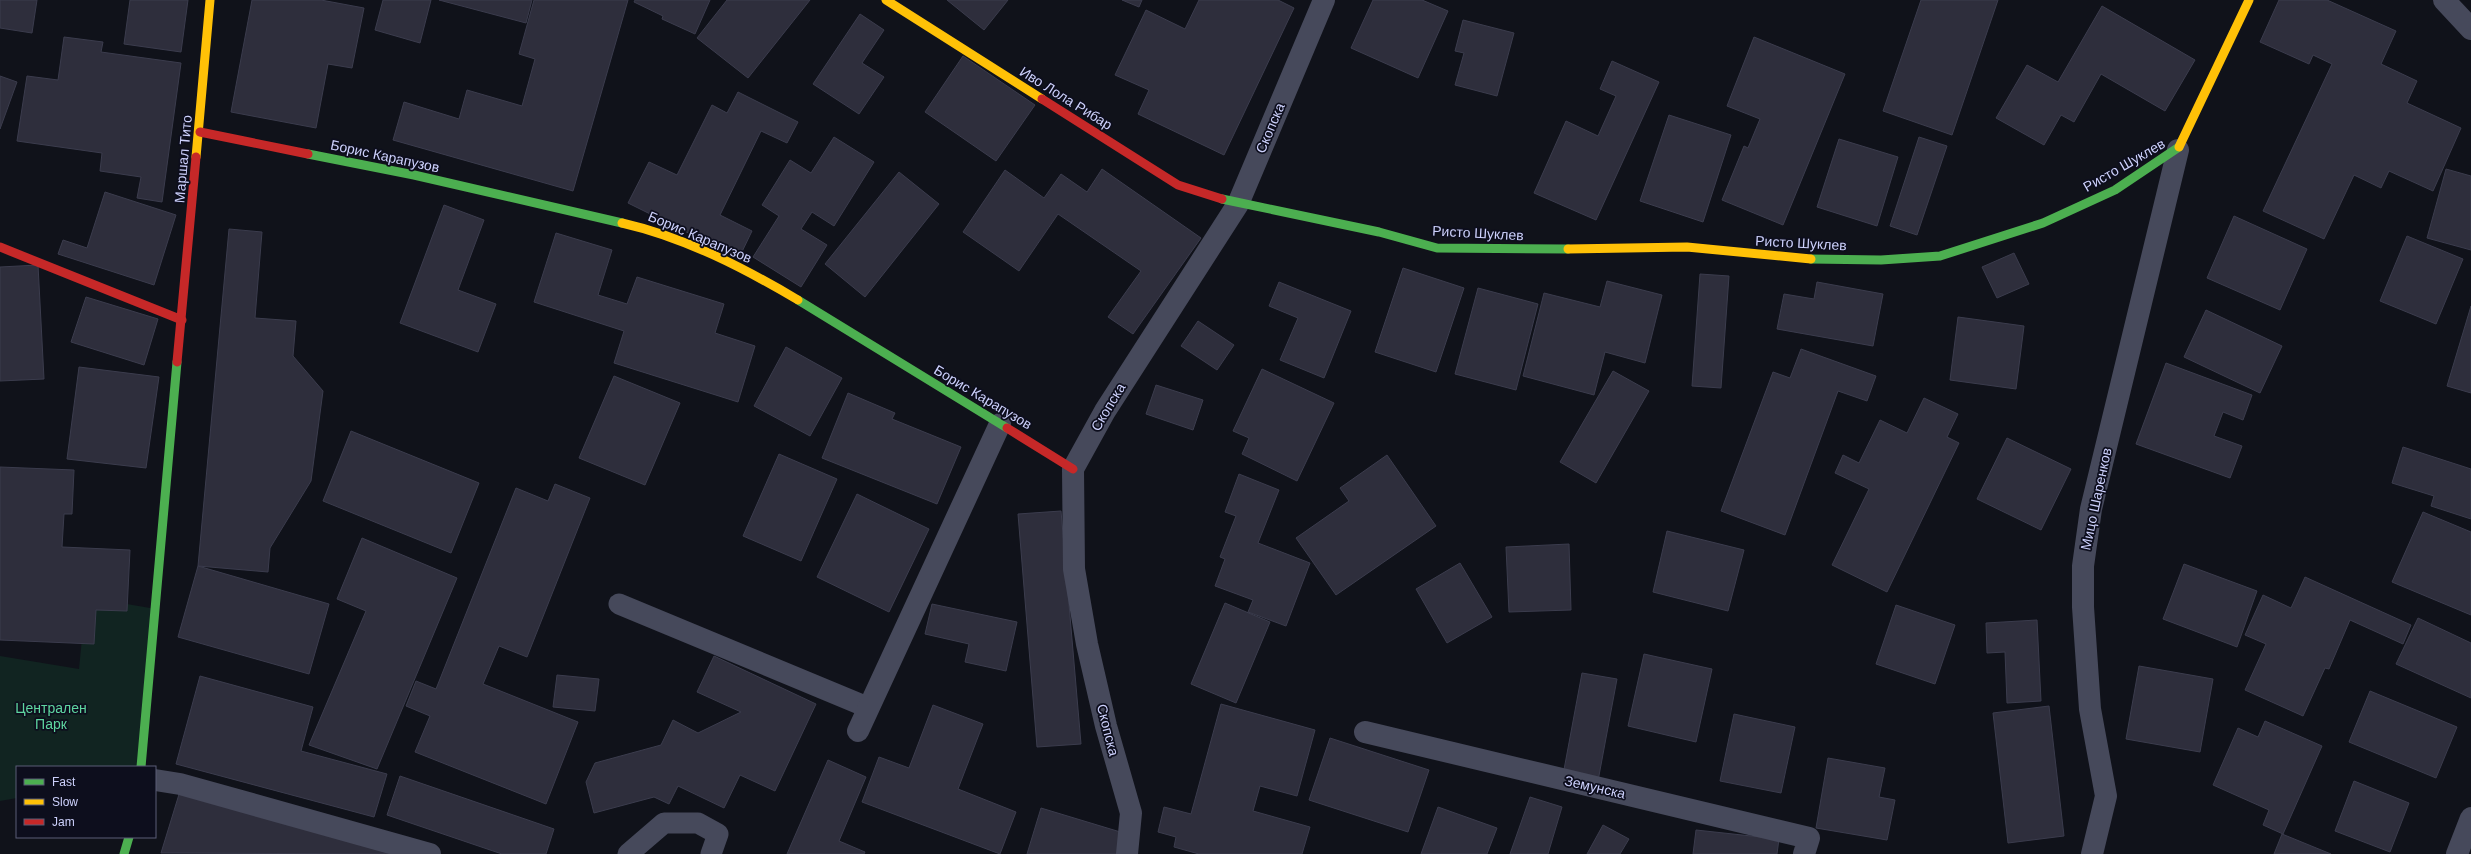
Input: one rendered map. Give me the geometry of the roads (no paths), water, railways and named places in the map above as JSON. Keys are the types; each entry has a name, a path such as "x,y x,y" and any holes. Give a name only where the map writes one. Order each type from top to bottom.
{"street":[{"name":"Маршал Тито","path":"141,766 200,132 210,0"},
{"name":"Иво Лола Рибар","path":"886,0 1178,185 1238,204"},
{"name":"Скопска","path":"1127,854 1131,813 1106,726 1087,644 1074,569 1073,469 1105,411 1238,204 1324,0"},
{"name":"Ристо Шуклев","path":"1238,204 1379,232 1437,248 1504,250 1687,247 1793,259 1881,260 1940,256 2043,223 2115,190 2178,150 2249,0"},
{"path":"2444,0 2471,28"},
{"name":"Борис Карапузов","path":"200,132 414,176 641,227 697,248 766,281 1073,469"},
{"name":"Мицо Шаренков","path":"2092,854 2106,796 2090,709 2083,566 2091,509 2178,150"},
{"path":"0,247 182,320"},
{"path":"858,731 867,707 1000,424"},
{"name":"Земунска","path":"1365,732 1809,838 1804,854"},
{"path":"156,780 180,784 430,854"},
{"path":"2457,854 2471,818"},
{"path":"124,854 129,838"}],"lane":[{"path":"619,604 867,707"},
{"path":"628,854 664,823 698,823 718,834 711,854"}],"park label":[{"name":"Централен Парк","path":"51,716"}]}
